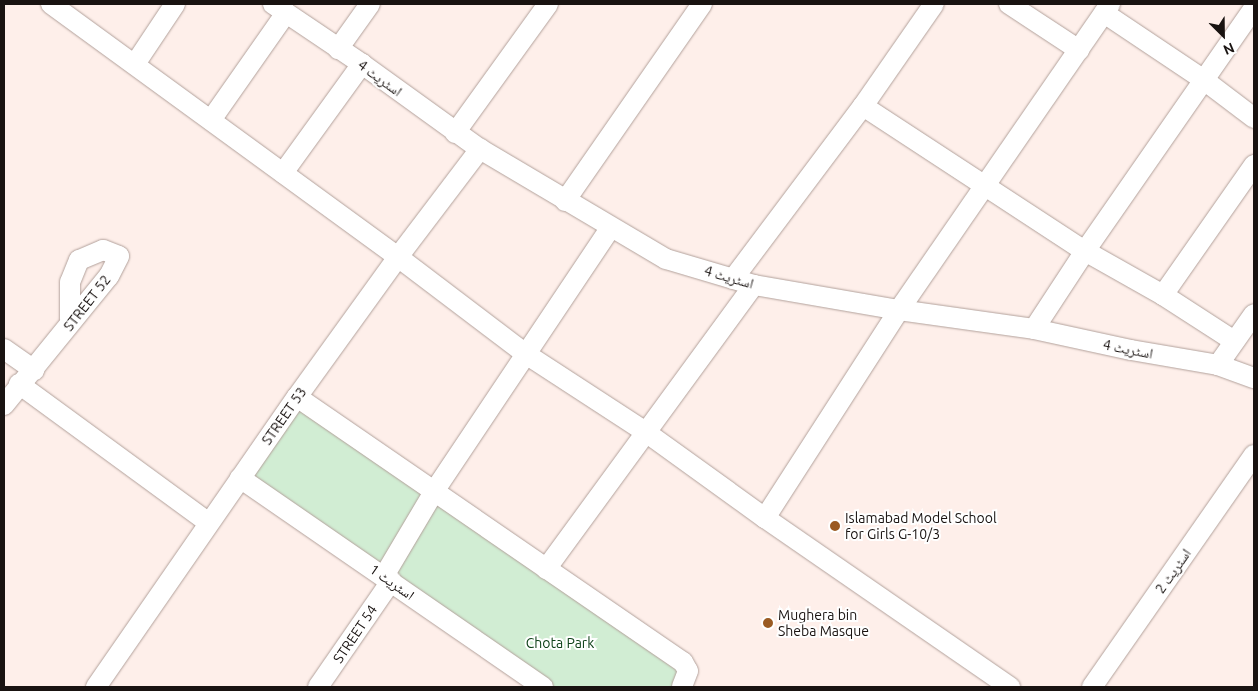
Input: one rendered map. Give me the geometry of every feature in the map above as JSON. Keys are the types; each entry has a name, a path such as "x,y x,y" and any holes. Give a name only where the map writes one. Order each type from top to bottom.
{"street":[{"path":"135,64 175,4"},
{"path":"338,49 370,4"},
{"path":"455,133 548,4"},
{"path":"565,201 702,4"},
{"path":"733,279 863,106 934,4"},
{"path":"1009,4 1079,50"},
{"path":"58,6 526,354 647,432 765,518 1010,687"},
{"path":"211,120 279,8"},
{"name":"اسٹریٹ 4","path":"279,8 362,64 455,133 565,201 666,259 754,285 899,310 1034,329 1131,350 1218,365 1254,378"},
{"path":"765,518 899,310 1107,8 1254,118"},
{"path":"1034,329 1084,251 1254,8"},
{"path":"283,173 362,64"},
{"path":"863,106 985,184 1084,251 1163,296 1234,341"},
{"name":"STREET 53","path":"96,687 297,397 398,257 480,149"},
{"path":"1163,296 1254,165"},
{"name":"STREET 54","path":"318,687 388,578 436,490 611,226"},
{"name":"STREET 52","path":"4,405 19,384 34,370 109,276 119,256 103,250 79,260 70,282 70,319"},
{"path":"546,569 754,285"},
{"path":"1218,365 1254,314"},
{"path":"4,349 34,370"},
{"path":"19,384 210,522"},
{"path":"297,397 436,490 546,569 683,662 688,671 682,687"},
{"name":"اسٹریٹ 2","path":"1092,687 1254,455"},
{"name":"اسٹریٹ 1","path":"240,478 388,578 543,687"}],"green space":[{"name":"Chota Park","path":"298,404 682,674 672,687 545,687 248,478"}],"place":[{"name":"Islamabad Model School for Girls G-10/3","path":"835,526"},
{"name":"Mughera bin Sheba Masque","path":"768,623"}]}
